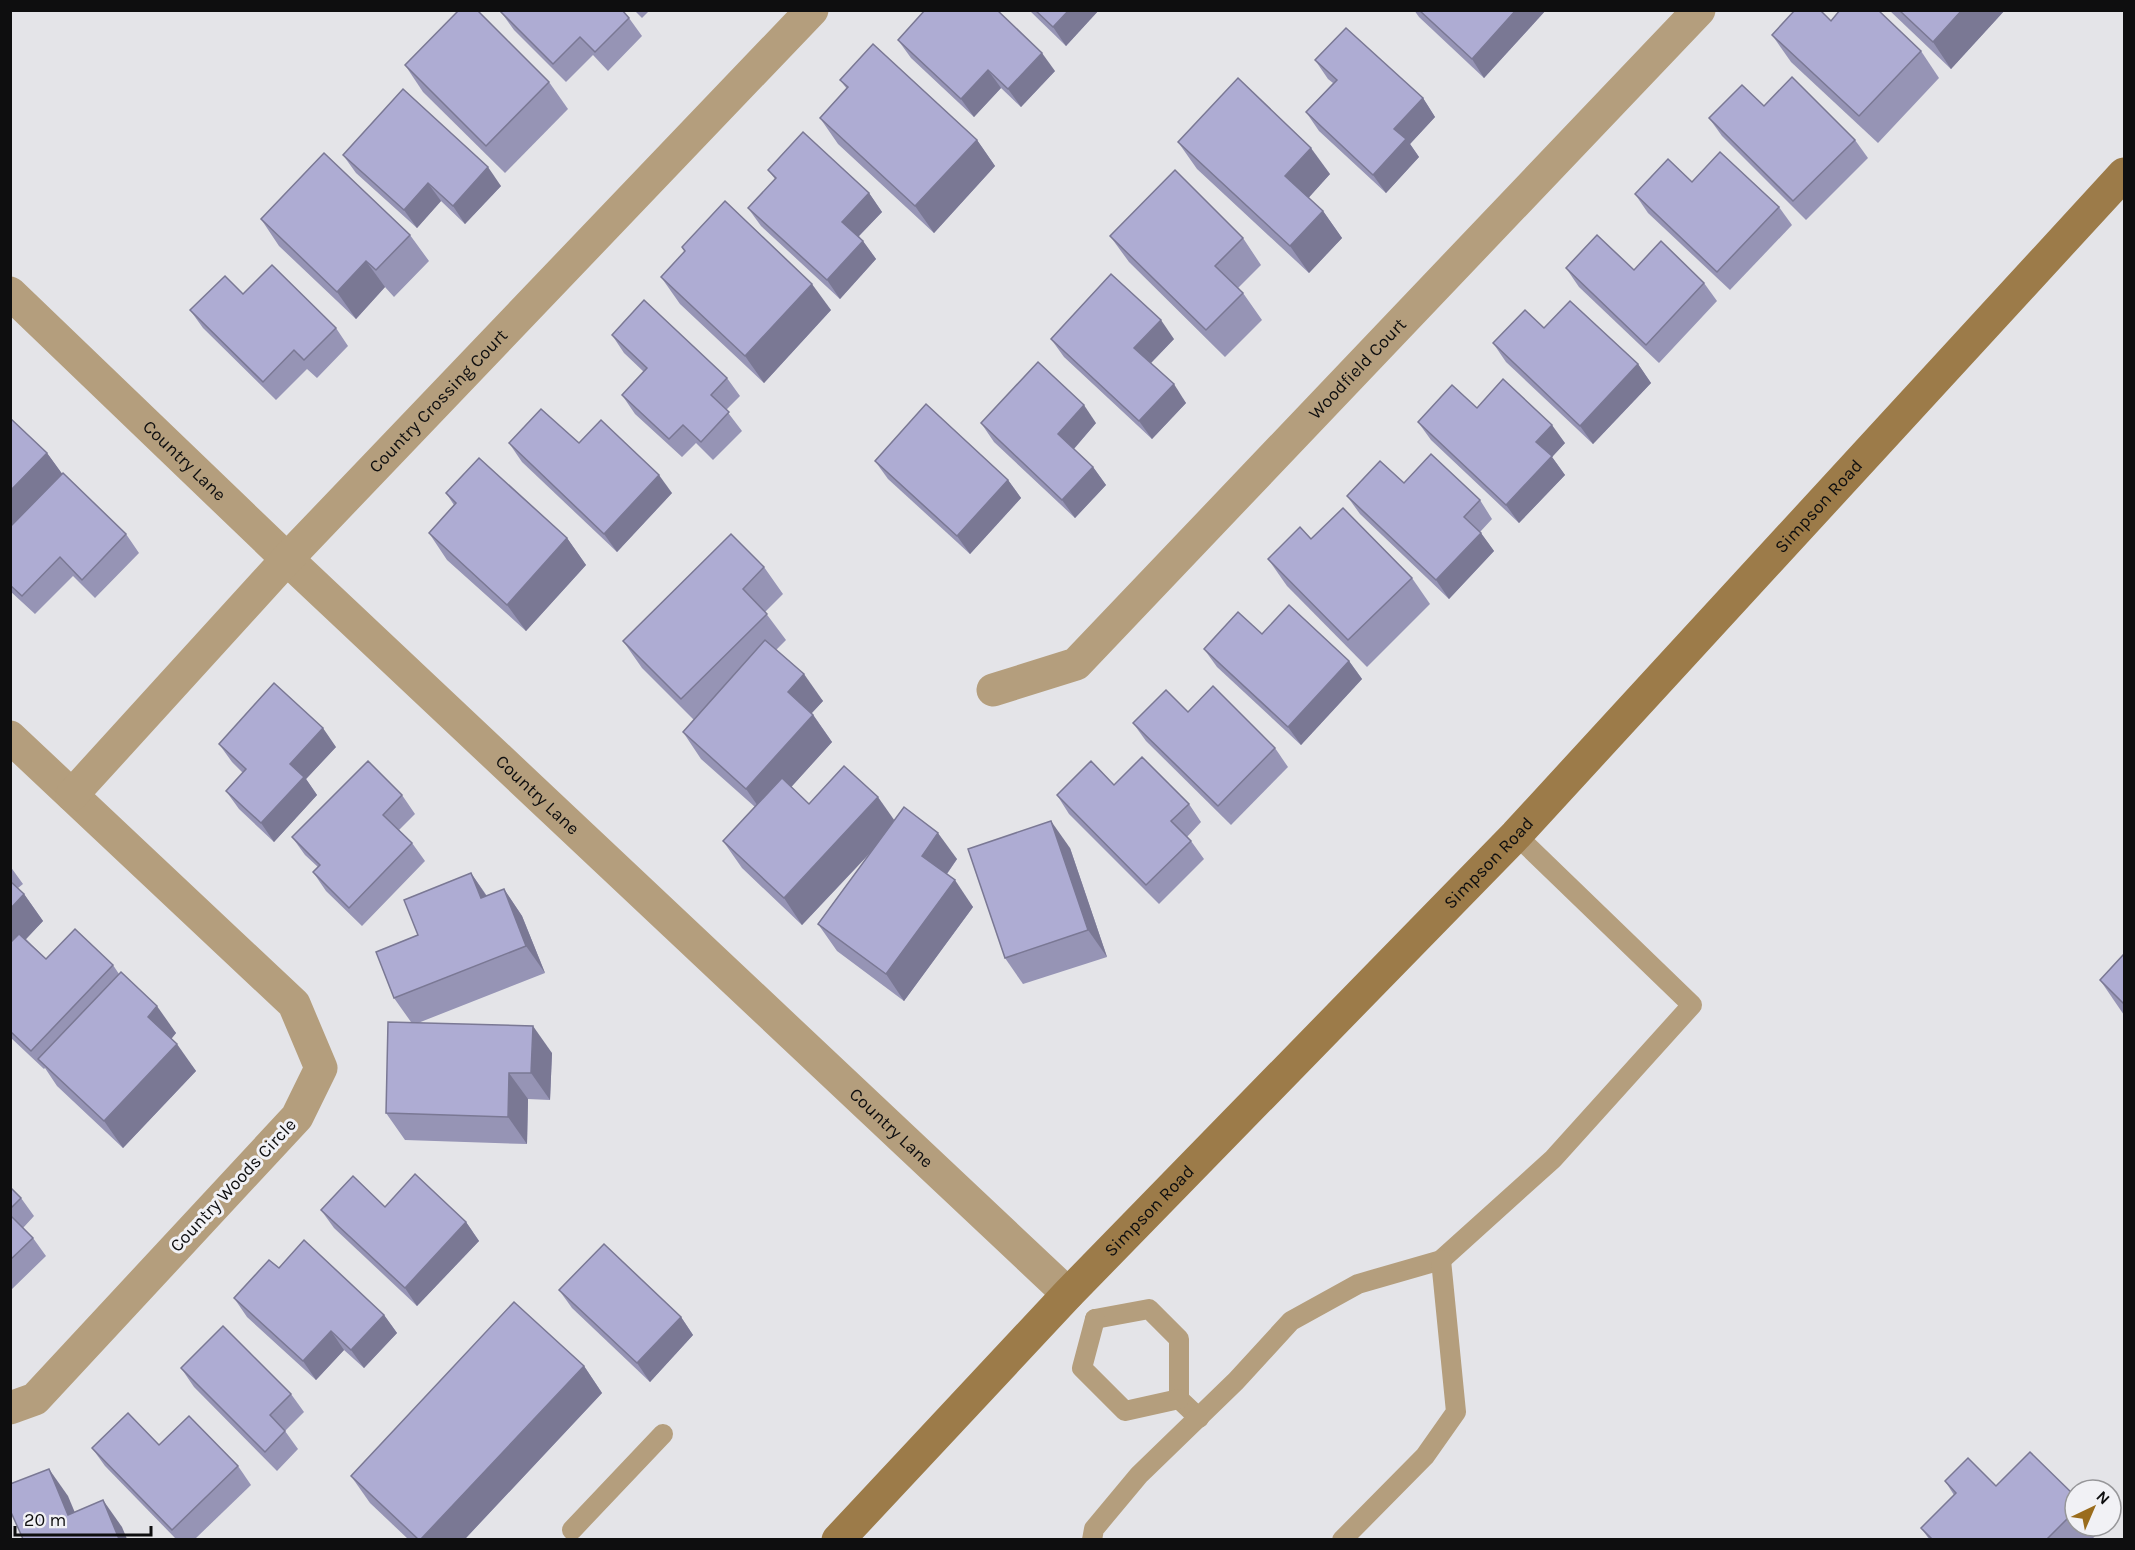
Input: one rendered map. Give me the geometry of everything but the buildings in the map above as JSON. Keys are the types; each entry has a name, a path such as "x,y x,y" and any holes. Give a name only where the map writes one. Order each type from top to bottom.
{"main road":[{"name":"Simpson Road","path":"838,1539 1068,1294 1516,835 2124,174"}],"street":[{"name":"Country Crossing Court","path":"72,795 287,559 812,10"},
{"name":"Woodfield Court","path":"993,690 1076,664 1699,10"},
{"name":"Country Lane","path":"10,293 287,559 1068,1294"},
{"name":"Country Woods Circle","path":"10,737 294,1004 321,1068 297,1117 35,1399 10,1408"}],"lane":[{"path":"1092,1539 1094,1529 1139,1475 1199,1418 1292,1321 1358,1284 1441,1260 1553,1159 1692,1005 1516,835"},
{"path":"1342,1539 1425,1456 1456,1412 1441,1260"},
{"path":"1068,1294 1095,1319"},
{"path":"1095,1319 1149,1309 1179,1339 1179,1399 1199,1418"},
{"path":"1095,1319 1082,1368 1125,1411 1179,1399"},
{"path":"572,1536 663,1434"}]}
